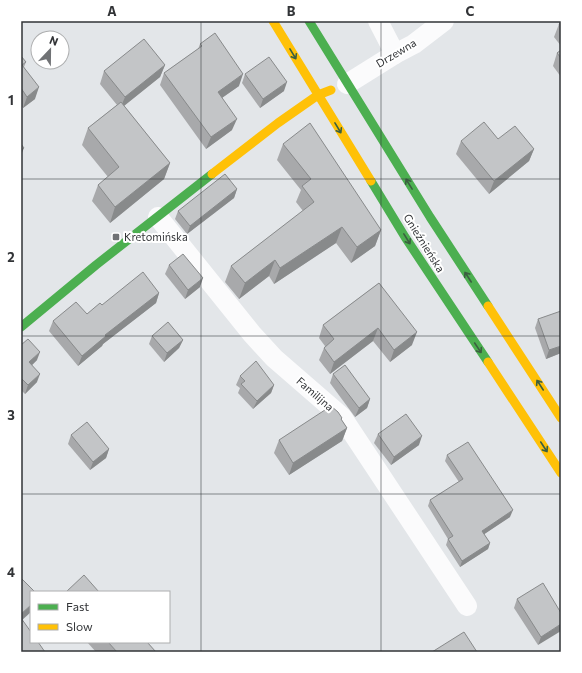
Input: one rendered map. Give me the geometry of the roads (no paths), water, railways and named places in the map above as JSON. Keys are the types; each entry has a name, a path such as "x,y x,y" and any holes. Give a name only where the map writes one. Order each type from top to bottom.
{"main road":[{"name":"Gnieźnieńska","path":"273,21 409,243 561,473"},
{"name":"Gnieźnieńska","path":"309,21 455,258 561,418"},
{"path":"21,327 96,265 278,123 318,95 347,84"}],"street":[{"path":"378,21 395,54"},
{"name":"Drzewna","path":"347,84 414,44 444,21"},
{"name":"Familijna","path":"158,217 252,334 274,358 342,417 467,606"}],"place":[{"name":"Kretomińska","path":"116,237"}]}
